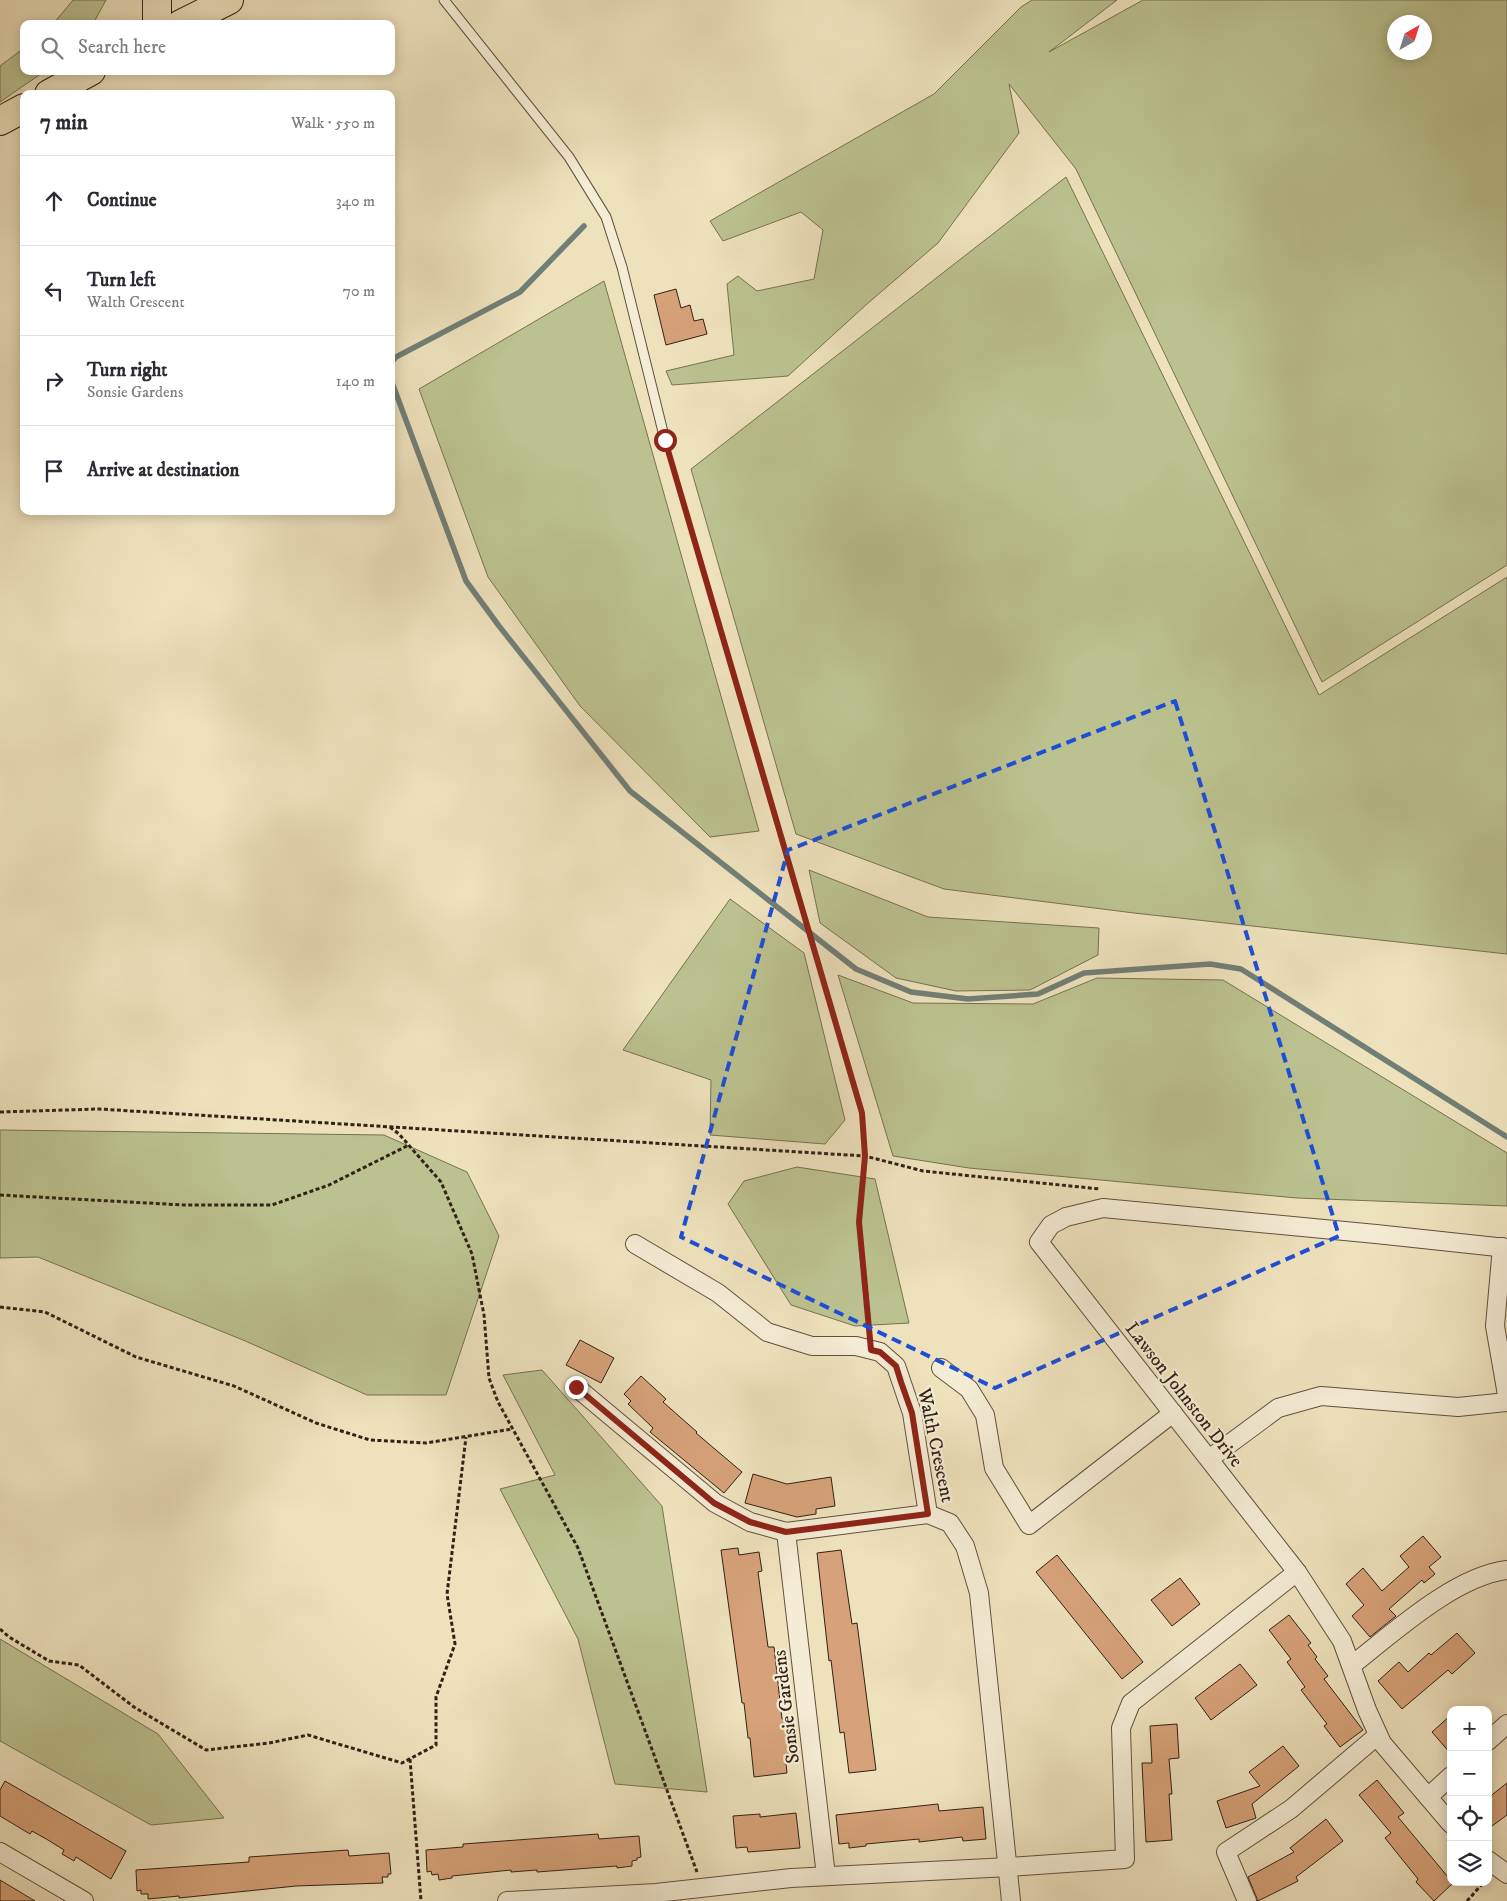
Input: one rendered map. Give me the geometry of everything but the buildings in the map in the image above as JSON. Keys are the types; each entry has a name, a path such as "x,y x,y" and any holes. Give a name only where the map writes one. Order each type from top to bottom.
{"main road":[{"path":"157,0 157,20"},
{"path":"189,20 229,0"},
{"path":"57,90 84,75"},
{"path":"0,121 20,110"}],"street":[{"name":"Lawson Johnston Drive","path":"1447,1819 1382,1743 1367,1710 1342,1640 1297,1572 1039,1242 1051,1225 1066,1217 1103,1208 1504,1248"},
{"name":"Walth Crescent","path":"635,1244 718,1293 767,1332 812,1346 856,1346 880,1352 896,1366 912,1413 928,1514 950,1523 965,1546 979,1593 1009,1867 1011,1901"},
{"path":"1504,1248 1495,1326 1507,1396"},
{"path":"941,1368 970,1389 985,1415 994,1468 1029,1525 1173,1413"},
{"path":"576,1387 714,1503 750,1522 786,1532 928,1514"},
{"path":"1209,1459 1278,1408 1322,1396 1458,1407 1507,1402"},
{"name":"Sonsie Gardens","path":"786,1532 826,1876"},
{"path":"1352,1665 1435,1601 1491,1572 1507,1570"},
{"path":"507,1901 656,1897 791,1878 1125,1859 1121,1728 1131,1703 1297,1572"},
{"path":"1492,1737 1507,1724"},
{"path":"1247,1901 1226,1852 1291,1809 1378,1735"},
{"path":"1428,1797 1447,1780"},
{"path":"0,1852 84,1901"},
{"path":"1492,1863 1507,1874"}],"lane":[{"path":"444,0 569,157 606,217 622,267 665,440"}],"path":[{"path":"665,440 862,1113 865,1156 859,1222 871,1350"},
{"path":"0,1112 99,1109 865,1156 923,1171 1108,1190"},
{"path":"390,1127 399,1134 441,1182 472,1254 484,1316 489,1378 498,1402 578,1548 703,1889"},
{"path":"0,1195 184,1205 272,1206 329,1186 409,1145"},
{"path":"0,1307 45,1312 136,1357 234,1386 316,1423 370,1440 426,1444 513,1429"},
{"path":"0,1629 9,1638 49,1661 79,1665 134,1707 206,1750 269,1743 308,1735 402,1763 436,1745 436,1697 455,1644 447,1594 466,1437"},
{"path":"410,1759 421,1901"},
{"path":"1467,1901 1480,1886"}],"highlighted area":[{"path":"1175,701 1339,1236 995,1388 681,1237 788,850"}],"green space":[{"path":"73,0 106,0 95,20 56,20"},
{"path":"1032,0 1117,0 1049,52 1143,0 1507,0 1507,565 1322,682 1076,169 1009,84 1019,133 938,243 788,376 672,385 666,371 734,355 727,284 738,276 757,291 814,279 823,230 801,212 723,241 710,221 934,94 1021,7"},
{"path":"20,51 20,75 39,75 0,102 0,66"},
{"path":"1066,177 1319,695 1507,577 1507,954 1134,913 944,889 796,834 691,469"},
{"path":"604,281 759,831 710,837 580,706 488,577 419,389"},
{"path":"809,870 928,917 1099,928 1098,955 1030,990 956,991 896,978 820,923"},
{"path":"730,899 804,953 845,1120 825,1144 710,1135 711,1080 623,1050"},
{"path":"838,975 913,1003 1033,1004 1097,978 1223,980 1507,1153 1507,1206 1297,1198 969,1168 893,1156"},
{"path":"0,1130 384,1135 467,1172 499,1236 446,1395 367,1395 243,1340 38,1257 0,1258"},
{"path":"797,1167 875,1179 909,1323 855,1326 791,1305 728,1204 744,1181"},
{"path":"542,1370 662,1506 707,1792 615,1784 578,1639 500,1489 555,1475 503,1375"},
{"path":"0,1639 158,1734 224,1818 151,1825 0,1741"}],"waterway":[{"path":"395,358 520,292 584,226"},
{"path":"395,391 466,581 499,626 630,791 856,969 911,992 968,999 1038,994 1084,973 1210,964 1241,969 1507,1137"}],"route":[{"path":"576,1387 714,1503 750,1522 786,1532 928,1514 912,1413 896,1366 880,1352 871,1350 859,1222 865,1156 862,1113 665,440"}]}
